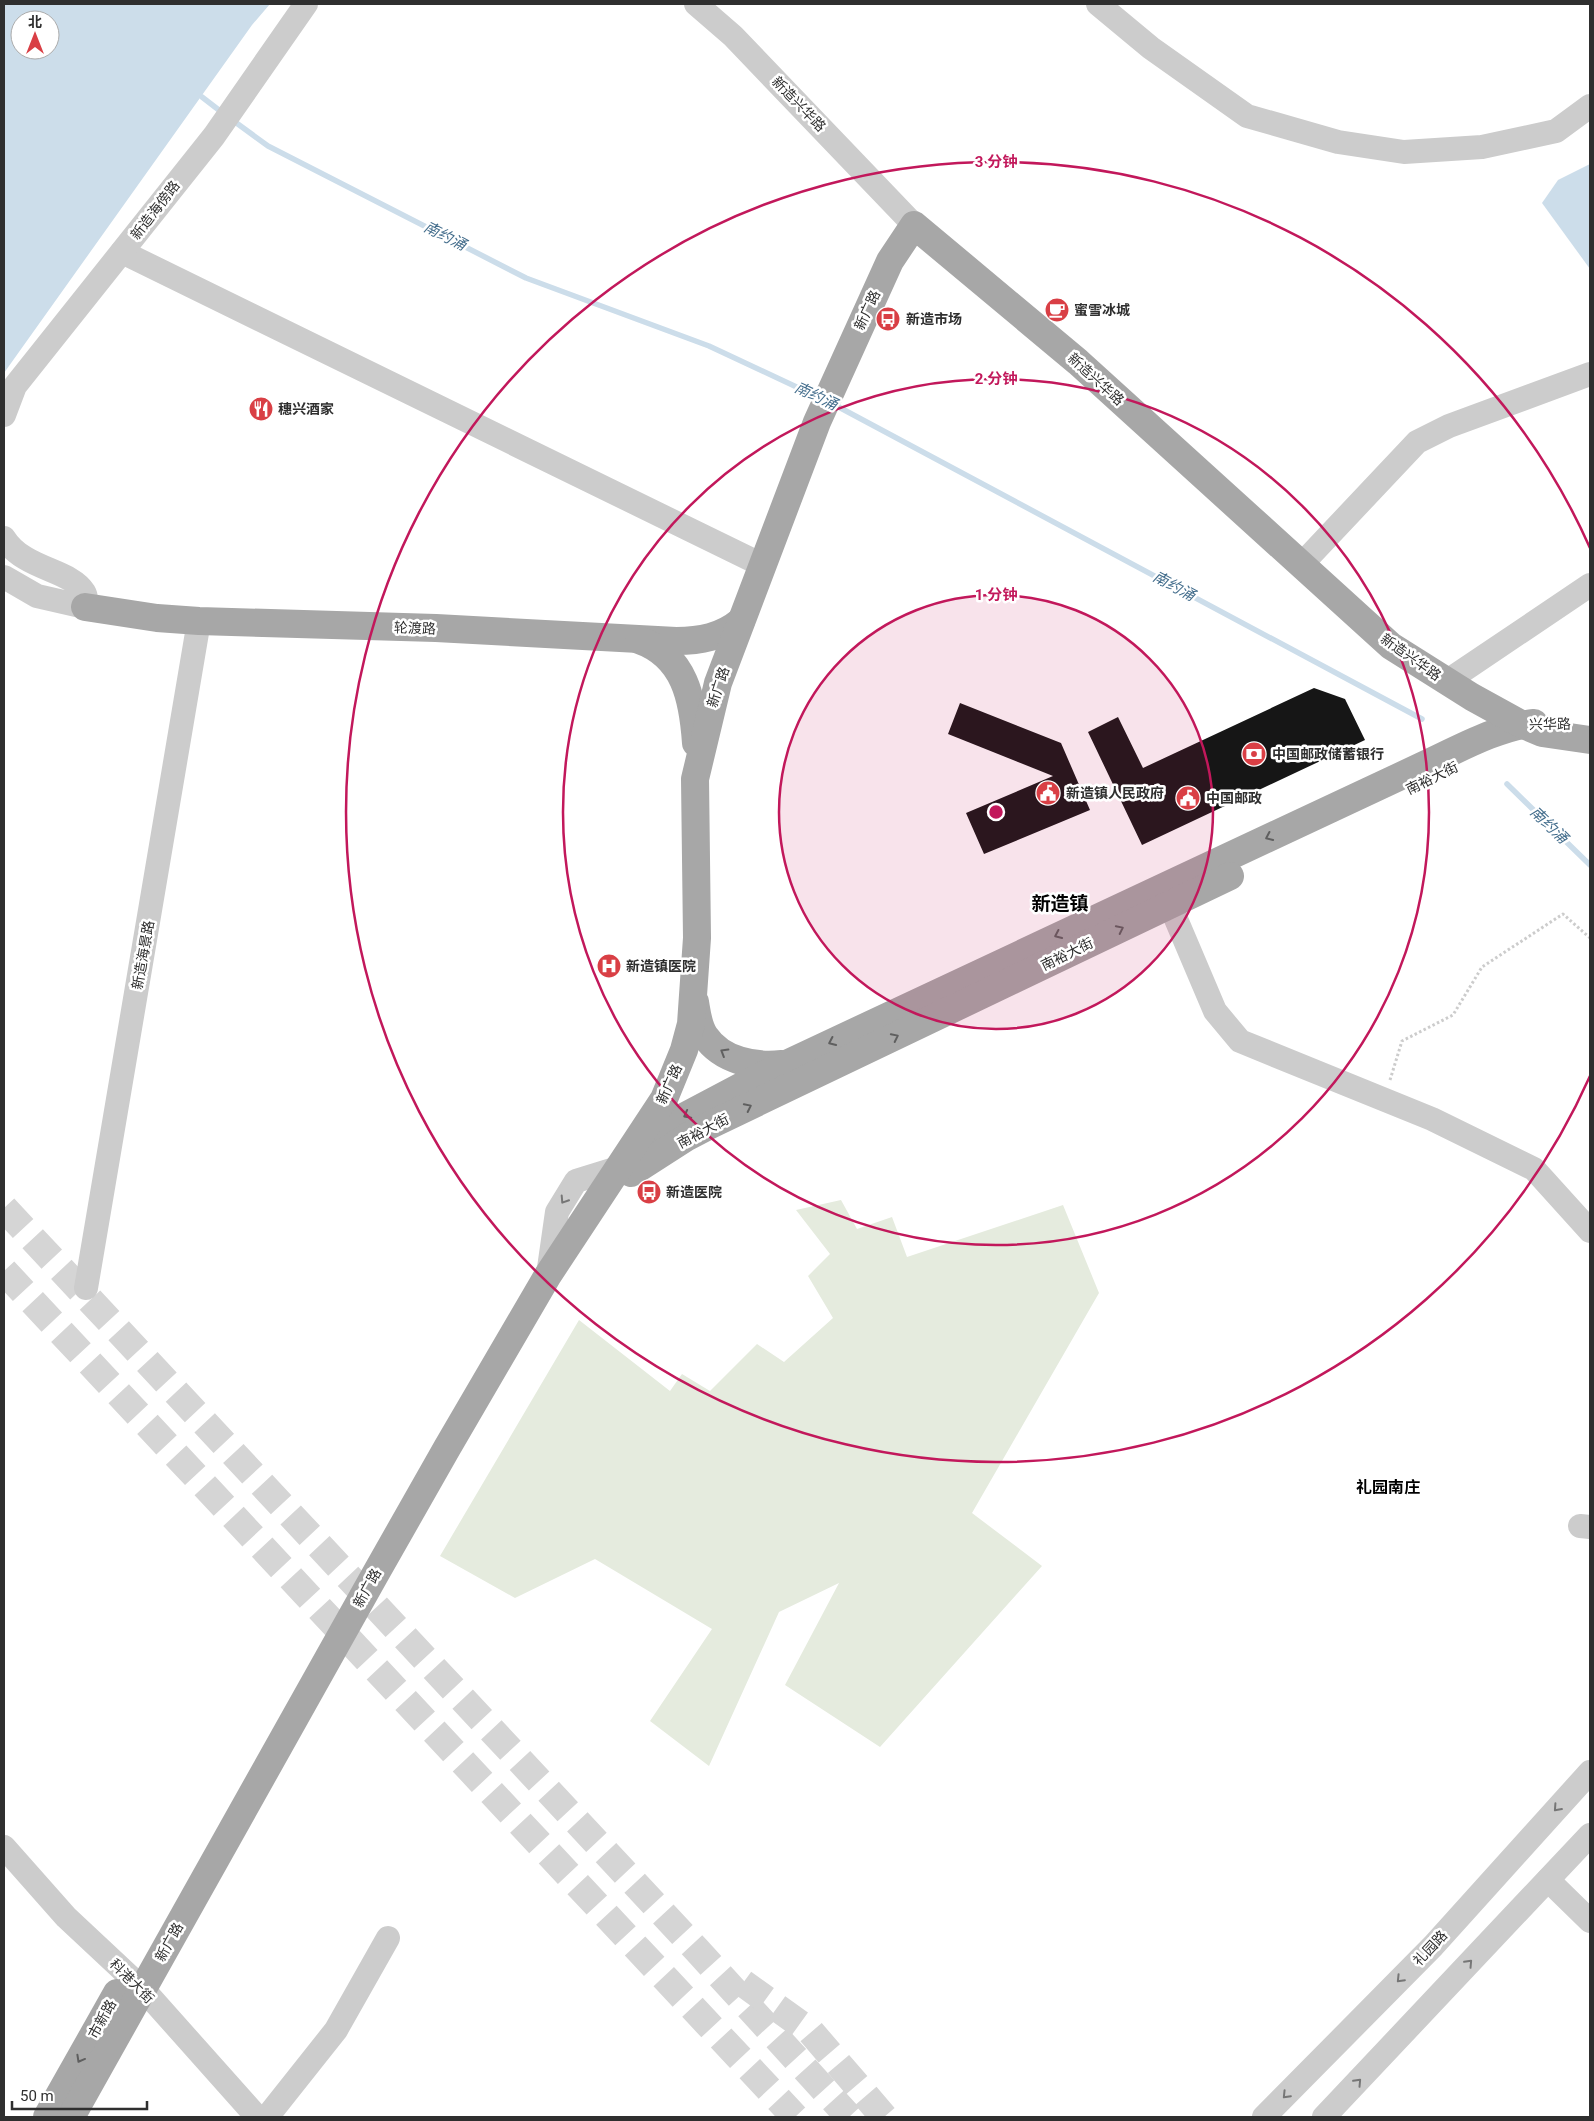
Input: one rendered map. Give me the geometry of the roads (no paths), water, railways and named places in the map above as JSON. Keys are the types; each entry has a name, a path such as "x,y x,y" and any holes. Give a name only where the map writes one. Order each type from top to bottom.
{"main road":[{"name":"新广路","path":"143,1989 376,1573 548,1276 664,1099 684,1050 691,1024 697,938 694,797 698,762 718,683 817,422 890,262 914,225"},
{"name":"新造兴华路","path":"914,225 1078,362 1391,646 1446,682 1532,728"},
{"name":"轮渡路","path":"85,607 157,618 199,621 436,628 676,641 701,640 724,632 741,621"},
{"path":"625,637 648,643 658,649 683,676 692,700 698,762"},
{"name":"兴华路","path":"1532,728 1546,721 1590,725"},
{"name":"兴华路","path":"1532,728 1590,740"},
{"name":"南裕大街","path":"601,1193 704,1129 1493,748 1521,737 1532,728"},
{"name":"南裕大街","path":"618,1168 657,1133 788,1063 1422,766 1532,728"},
{"path":"694,996 699,1023 705,1036 715,1047 745,1062 764,1066 788,1063"},
{"name":"市新路","path":"47,2117 117,1993 143,1989"},
{"name":"市新路","path":"71,2117 143,1989"}],"street":[{"name":"新造海傍路","path":"4,414 15,386 214,136 306,4"},
{"path":"1098,4 1151,48 1247,116 1338,142 1404,152 1482,147 1556,131 1590,106"},
{"name":"新造兴华路","path":"706,7 914,225"},
{"path":"122,252 762,565"},
{"path":"1301,565 1418,442 1449,426 1590,374"},
{"path":"4,538 20,556 79,586 86,596 85,607 37,596 4,577"},
{"path":"1446,682 1590,585"},
{"name":"新造海景路","path":"86,1288 199,621"},
{"path":"1170,905 1216,1011 1240,1041 1432,1119 1534,1169 1590,1231"},
{"path":"548,1276 557,1212 576,1181 618,1168"},
{"name":"礼园路","path":"1264,2117 1433,1946 1590,1772"},
{"path":"1324,2117 1590,1834"},
{"name":"科港大街","path":"4,1848 66,1917 143,1989 257,2117"},
{"path":"1548,1880 1590,1921"},
{"path":"267,2117 336,2030 388,1938"}],"water":[{"path":"4,4 270,4 252,25 4,373"},
{"path":"1590,164 1590,269 1542,203 1558,180"}],"waterway":[{"name":"南约涌","path":"202,97 224,114"},
{"name":"南约涌","path":"231,119 268,146 526,278 709,346 820,398"},
{"name":"南约涌","path":"833,404 1422,719"},
{"name":"南约涌","path":"1507,784 1590,865"}],"tunnel":[{"path":"4,1208 696,1949 849,2117"},
{"path":"4,1271 795,2117"},
{"path":"743,1983 811,2032 884,2117"}],"place":[{"name":"蜜雪冰城","path":"1057,310"},
{"name":"新造市场","path":"888,319"},
{"name":"穗兴酒家","path":"261,409"},
{"name":"中国邮政储蓄银行","path":"1254,754"},
{"name":"新造镇人民政府","path":"1048,793"},
{"name":"中国邮政","path":"1188,798"},
{"name":"新造镇医院","path":"609,966"},
{"name":"新造医院","path":"649,1192"}],"district":[{"name":"新造镇","path":"1060,903"},
{"name":"礼园南庄","path":"1388,1487"}]}
